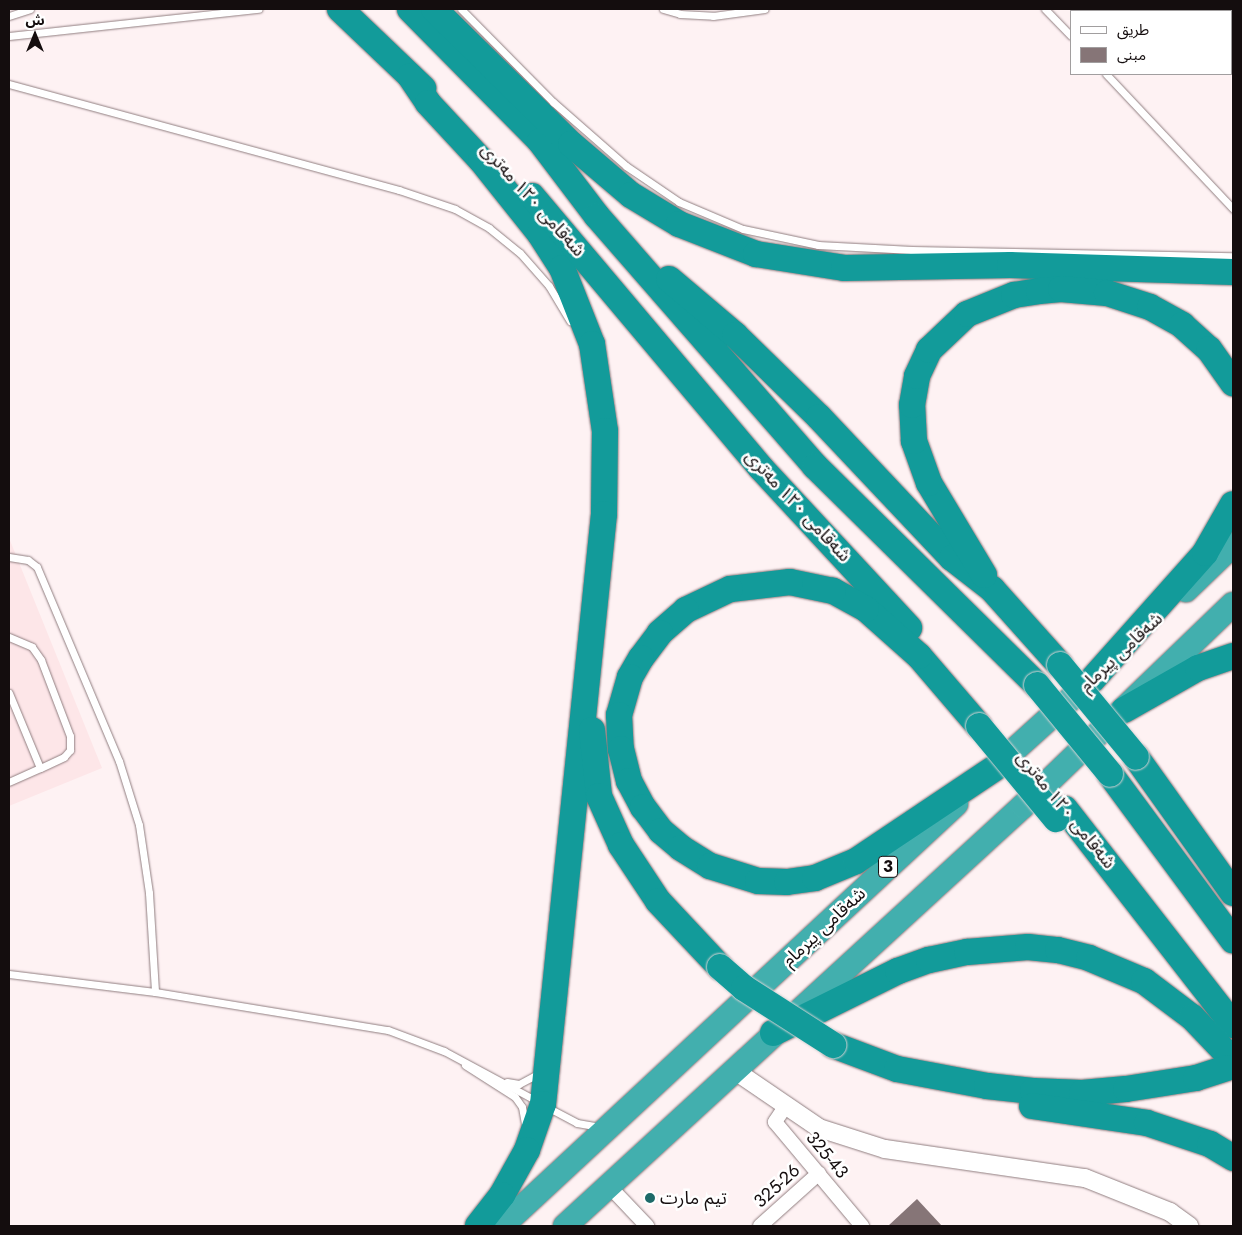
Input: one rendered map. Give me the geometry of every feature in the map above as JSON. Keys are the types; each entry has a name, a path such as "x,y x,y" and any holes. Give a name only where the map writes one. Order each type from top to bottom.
{"highway":[{"name":"شەقامی ١٢٠ مەتری","path":"340,9 469,129 526,189 761,468 986,722 1061,814 1150,915 1228,1049"},
{"name":"شەقامی ١٢٠ مەتری","path":"410,9 540,141 597,216 815,466 1037,685 1110,774 1233,940"},
{"path":"434,9 571,144 631,195 679,224 756,254 844,268 1010,265 1233,272"},
{"path":"410,76 428,103 481,160 540,234 562,268 592,344 605,432 604,514 575,772 543,1104 527,1150 502,1195 477,1226"},
{"path":"597,216 735,335 819,417 952,558 992,589 1060,665 1136,757 1233,893"},
{"path":"992,589 929,483 914,441 912,405 917,376 929,350 944,333 967,314 1014,295 1061,289 1106,293 1150,306 1182,325 1209,349 1233,383"},
{"path":"1092,680 1205,553 1233,504"},
{"name":"شەقامی پیرمام","path":"502,1226 1092,680 1233,545"},
{"path":"986,722 919,656 866,609 833,591 790,582 730,589 686,610 660,632 641,658 630,677 619,715 621,750 629,780 643,807 662,831 681,848 710,866 758,881 787,882 815,878 856,861 995,768"},
{"path":"565,1226 610,1187 773,1033 1023,806 1233,604"},
{"path":"1124,710 1198,668 1233,656"},
{"path":"588,666 594,765 599,796 612,827 640,878 720,967 744,988 833,1045 896,1069 987,1086 1082,1093 1166,1083 1228,1049 1164,995 1114,966 1058,950 1028,947 967,952 921,963 898,971 773,1033"},
{"path":"1170,806 1233,867"},
{"path":"863,1057 914,1082 941,1091 1147,1123 1210,1144 1233,1158"}],"street":[{"path":"734,1070 819,1128 885,1150 1084,1178 1170,1212 1189,1226"},
{"name":"325-43","path":"786,1106 775,1122 819,1173 857,1224"},
{"name":"325-26","path":"760,1226 819,1173"},
{"path":"610,1187 647,1226"}],"lane":[{"path":"9,16 30,9"},
{"path":"9,36 259,9"},
{"path":"461,9 553,102 626,166 679,202 743,229 818,245 912,250 1233,256"},
{"path":"663,9 680,14 713,16 765,9"},
{"path":"1045,9 1070,35"},
{"path":"1107,75 1233,209"},
{"path":"9,84 399,190 455,209 489,228 520,253 549,286 576,333"},
{"path":"583,349 605,432"},
{"path":"9,557 28,560 37,567 119,761 139,825 148,883 155,992"},
{"path":"9,637 32,647 42,660 70,736 70,750 64,757 9,782"},
{"path":"9,694 40,768"},
{"path":"9,974 155,992 358,1023 403,1035 444,1051 499,1079 577,1123 606,1128"},
{"path":"499,1079 519,1084 533,1079 541,1070 550,1044"},
{"path":"444,1051 515,1097 524,1112 524,1135 502,1182 477,1226"}],"shaded area":[{"path":"9,538 102,768 9,806"}],"building":[{"path":"917,1199 942,1226 888,1226"}],"place":[{"name":"تيم مارت","path":"650,1198"}]}
